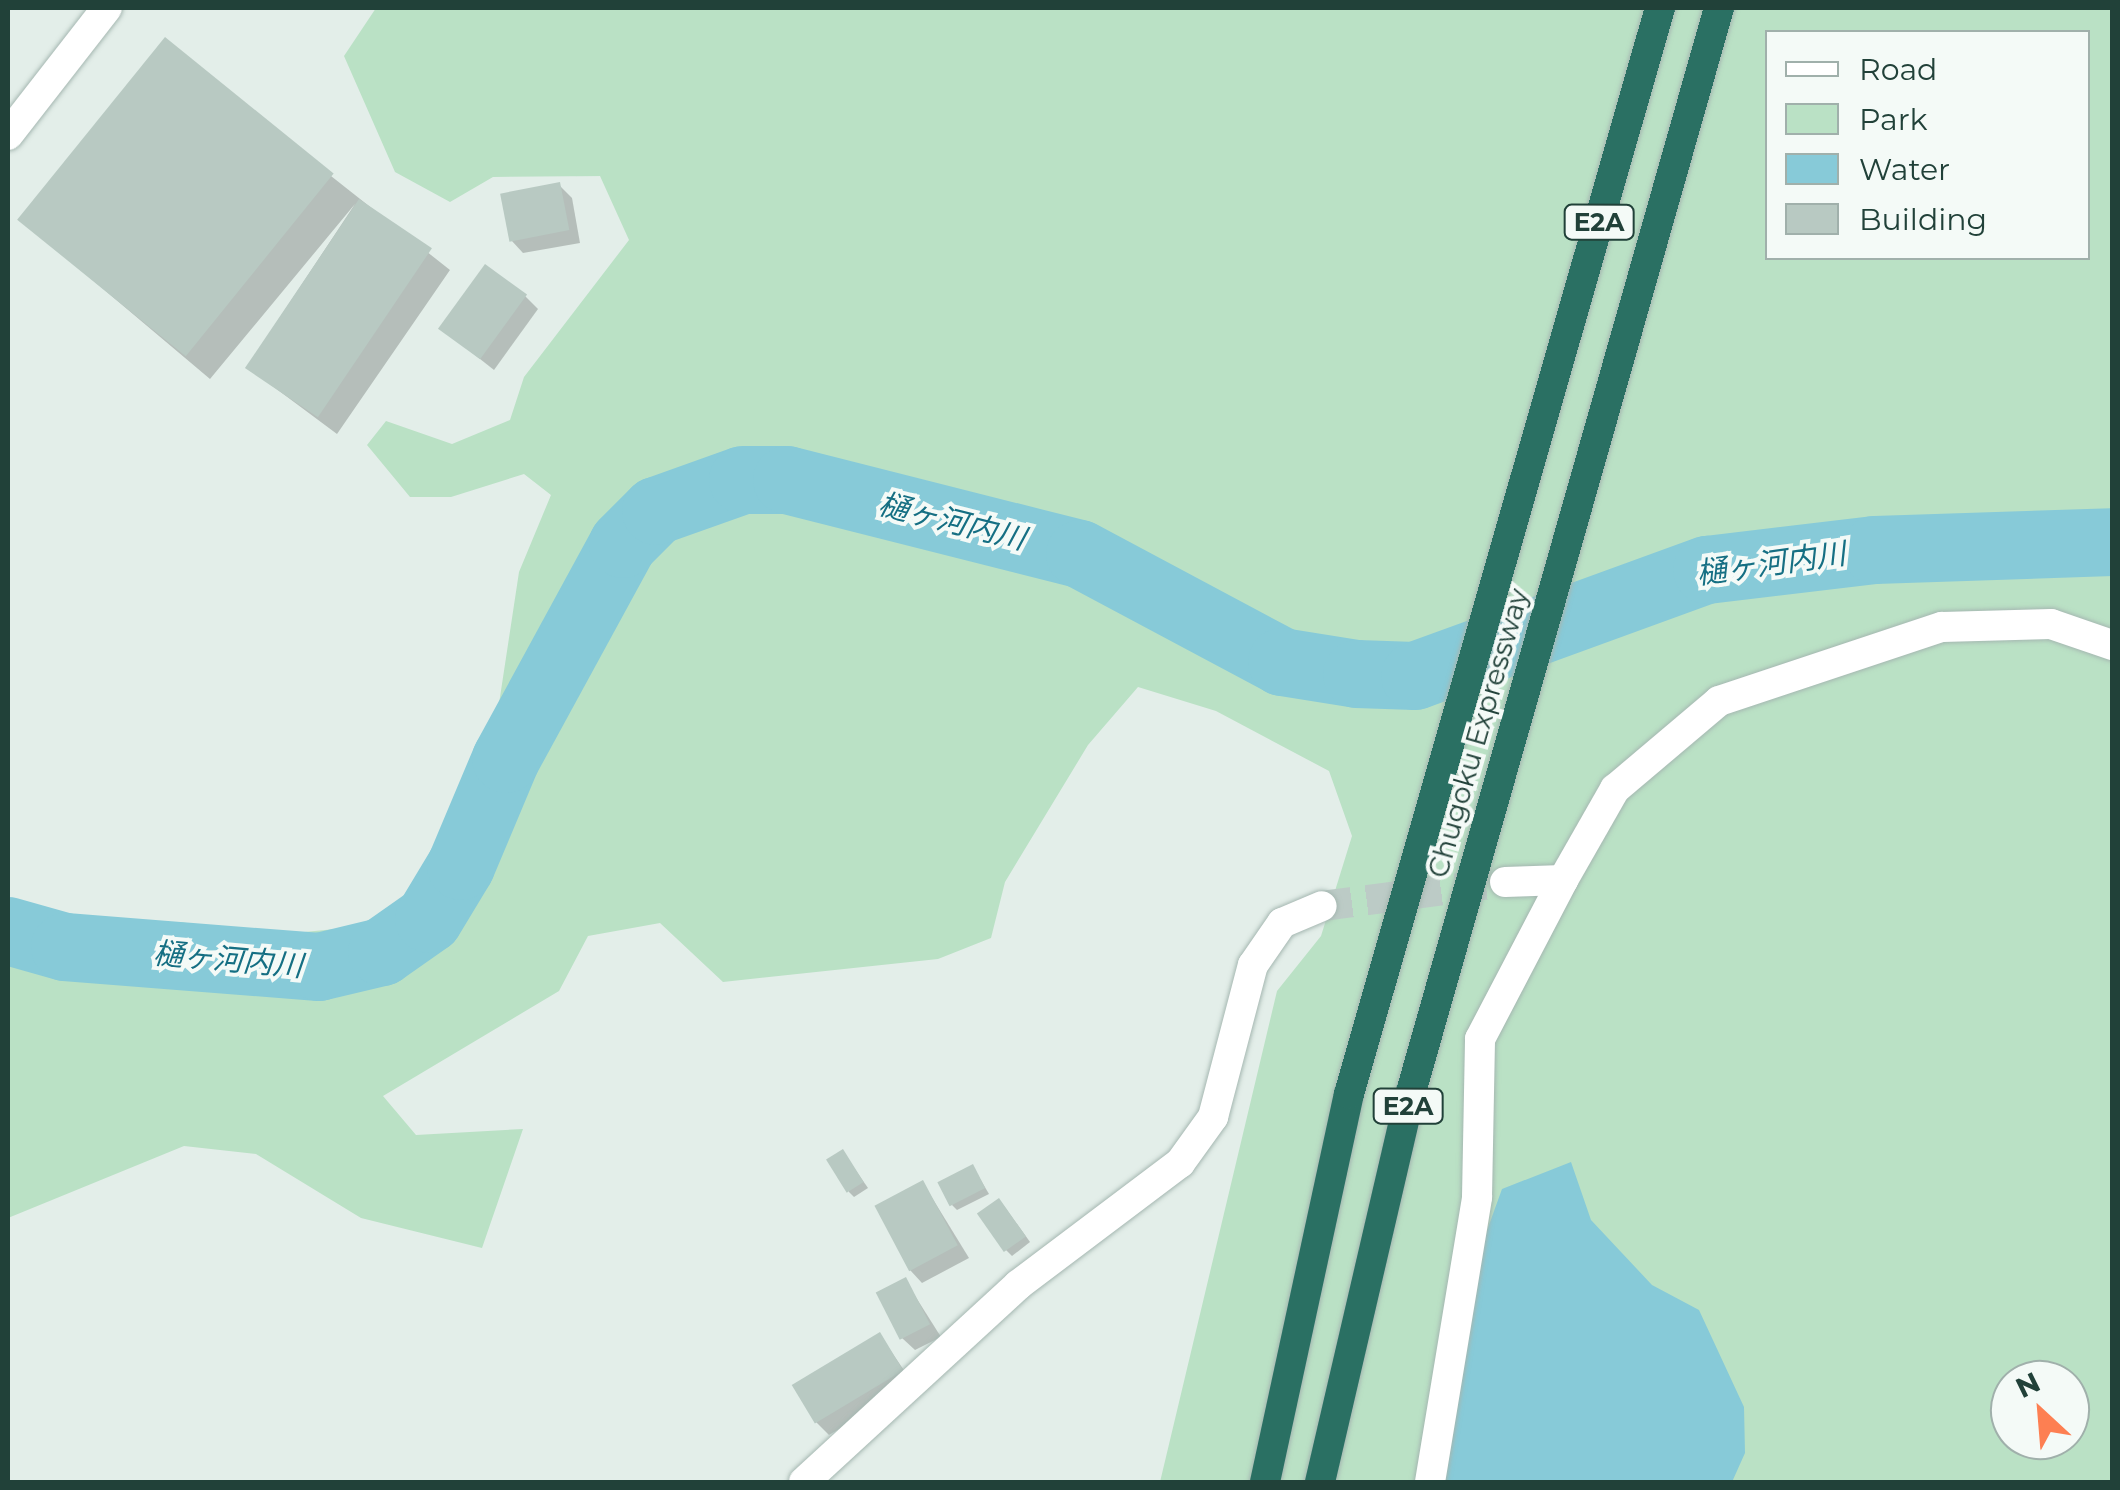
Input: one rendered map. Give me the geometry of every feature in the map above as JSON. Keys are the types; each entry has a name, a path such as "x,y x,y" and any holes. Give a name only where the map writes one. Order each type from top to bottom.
{"highway":[{"name":"Chugoku Expressway","path":"1265,1482 1349,1094 1438,770 1660,8"},
{"name":"Chugoku Expressway","path":"1320,1482 1411,1092 1719,8"}],"street":[{"path":"8,135 107,8"},
{"path":"1430,1482 1477,1197 1480,1038 1614,789 1719,701 1942,627 2052,624 2112,645"},
{"path":"1505,882 1564,880"},
{"path":"804,1482 1018,1285 1180,1163 1213,1117 1254,965 1282,923 1322,906"}],"green space":[{"path":"376,8 2112,8 2112,1482 1160,1482 1277,991 1321,936 1352,836 1329,771 1216,711 1138,687 1088,745 1005,882 991,938 938,959 723,982 660,923 588,936 559,991 383,1096 416,1135 523,1129 482,1248 361,1218 256,1154 184,1146 8,1218 8,943 32,949 178,922 284,934 356,927 414,896 454,846 490,763 519,572 551,495 524,474 451,497 410,497 367,445 386,421 452,444 510,420 524,377 629,240 600,176 493,177 450,202 395,172 344,56"}],"water":[{"path":"1571,1162 1591,1220 1652,1285 1699,1310 1744,1407 1745,1453 1732,1482 1445,1482 1485,1236 1502,1189"}],"building":[{"path":"165,37 334,174 186,356 17,220"},
{"path":"560,182 569,230 509,242 500,194"},
{"path":"359,199 432,248 318,417 245,368"},
{"path":"485,264 527,295 480,359 438,329"},
{"path":"843,1149 864,1182 847,1193 826,1160"},
{"path":"973,1164 985,1188 950,1206 937,1182"},
{"path":"923,1180 958,1245 909,1271 874,1206"},
{"path":"999,1198 1026,1237 1004,1252 977,1213"},
{"path":"906,1277 930,1324 900,1340 876,1292"},
{"path":"880,1332 903,1371 815,1424 792,1385"}],"waterway":[{"name":"樋ヶ河内川","path":"8,931 65,947 319,967 382,952 429,919 461,866 506,759 623,544 656,511 743,480 787,480 1080,554 1282,662 1357,674 1415,676 1707,570 1875,550 2112,542"}],"tunnel":[{"path":"1322,906 1492,884"}]}
